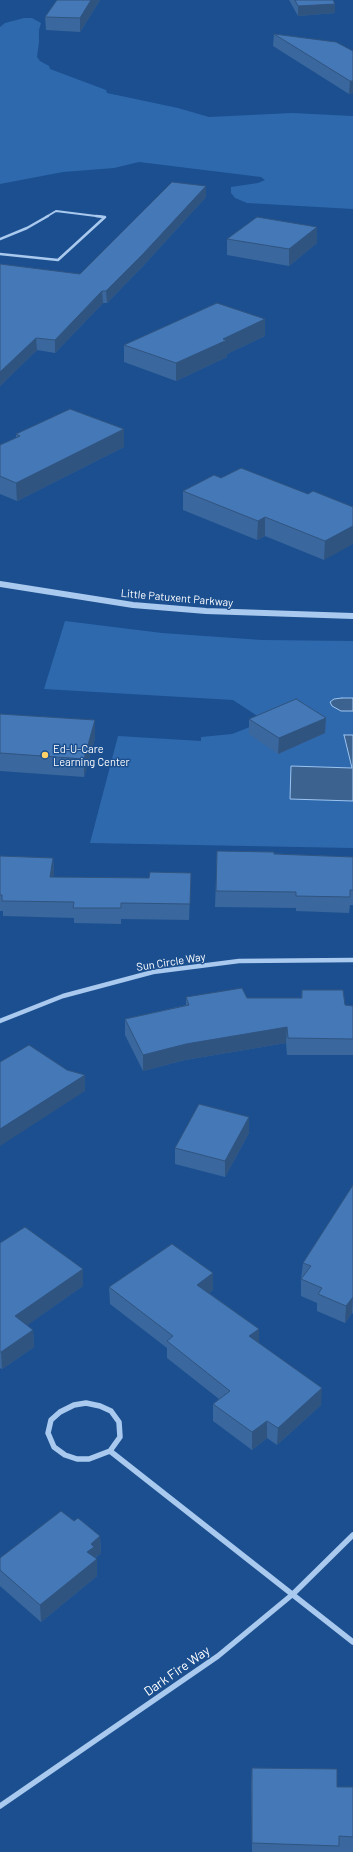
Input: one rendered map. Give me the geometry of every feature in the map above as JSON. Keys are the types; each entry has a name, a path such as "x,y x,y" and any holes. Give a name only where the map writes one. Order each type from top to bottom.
{"street":[{"path":"0,239 27,228 56,211 105,217 58,260 0,254"},
{"name":"Little Patuxent Parkway","path":"0,584 133,605 214,612 353,616"},
{"name":"Sun Circle Way","path":"0,1022 63,996 153,972 238,961 329,959 353,960"},
{"path":"86,1403 100,1406 111,1411 119,1422 120,1437 110,1451 89,1459 77,1459 65,1455 54,1447 48,1433 51,1420 60,1412 74,1405 86,1403"},
{"path":"110,1451 353,1642"},
{"name":"Dark Fire Way","path":"0,1806 218,1656 292,1594 353,1536"}],"shaded area":[{"path":"24,18 32,18 41,23 37,57 40,61 49,66 50,69 106,90 107,93 178,108 209,117 292,113 353,116 353,209 247,203 235,198 231,193 231,187 258,183 265,180 261,177 139,162 114,168 63,172 0,184 0,27 5,23"},
{"path":"65,621 162,633 262,640 353,641 353,848 90,843 118,736 201,741 201,737 232,734 265,721 233,700 44,689"},
{"path":"353,698 353,711 341,711 332,706 330,702 334,699"},
{"path":"344,735 353,735 353,801 290,799 291,766 352,768"}],"building":[{"path":"57,0 91,0 80,18 45,17"},
{"path":"295,0 333,0 335,4 298,6"},
{"path":"274,34 336,42 353,51 353,81 350,81"},
{"path":"172,182 206,186 143,254 106,291 102,291 55,340 36,338 0,372 0,264 80,274"},
{"path":"257,217 317,227 289,249 227,239"},
{"path":"217,303 265,319 223,339 227,340 176,363 124,345"},
{"path":"70,409 124,429 16,483 0,476 0,445 20,436 16,434"},
{"path":"241,468 308,494 313,491 353,507 353,526 325,541 265,517 258,521 183,491 214,475 221,478"},
{"path":"296,699 326,718 279,738 249,719"},
{"path":"0,714 95,720 84,759 0,753"},
{"path":"217,851 274,852 274,854 353,857 353,890 350,890 350,897 296,896 296,892 216,891"},
{"path":"0,856 53,858 50,877 149,878 150,872 191,873 190,904 121,903 121,908 73,908 74,902 2,901 2,895 0,895"},
{"path":"242,988 247,998 302,998 302,990 343,990 345,1005 353,1006 353,1039 288,1038 287,1027 186,1044 143,1055 125,1019 189,1005 186,997"},
{"path":"29,1045 67,1070 85,1075 0,1129 0,1062"},
{"path":"199,1104 249,1117 225,1161 175,1148"},
{"path":"353,1185 353,1297 346,1306 318,1294 322,1288 301,1279 311,1266 303,1263"},
{"path":"25,1227 83,1269 15,1316 33,1330 0,1352 0,1243"},
{"path":"172,1244 213,1273 197,1285 259,1329 249,1336 322,1388 278,1428 267,1421 252,1432 213,1404 230,1391 167,1341 173,1336 109,1287"},
{"path":"61,1511 74,1521 78,1518 100,1536 91,1544 94,1547 87,1552 97,1559 40,1605 0,1570 0,1558"},
{"path":"252,1768 337,1769 337,1787 353,1787 353,1837 339,1836 339,1846 252,1843"}],"place":[{"name":"Ed-U-Care Learning Center","path":"45,755"}]}
